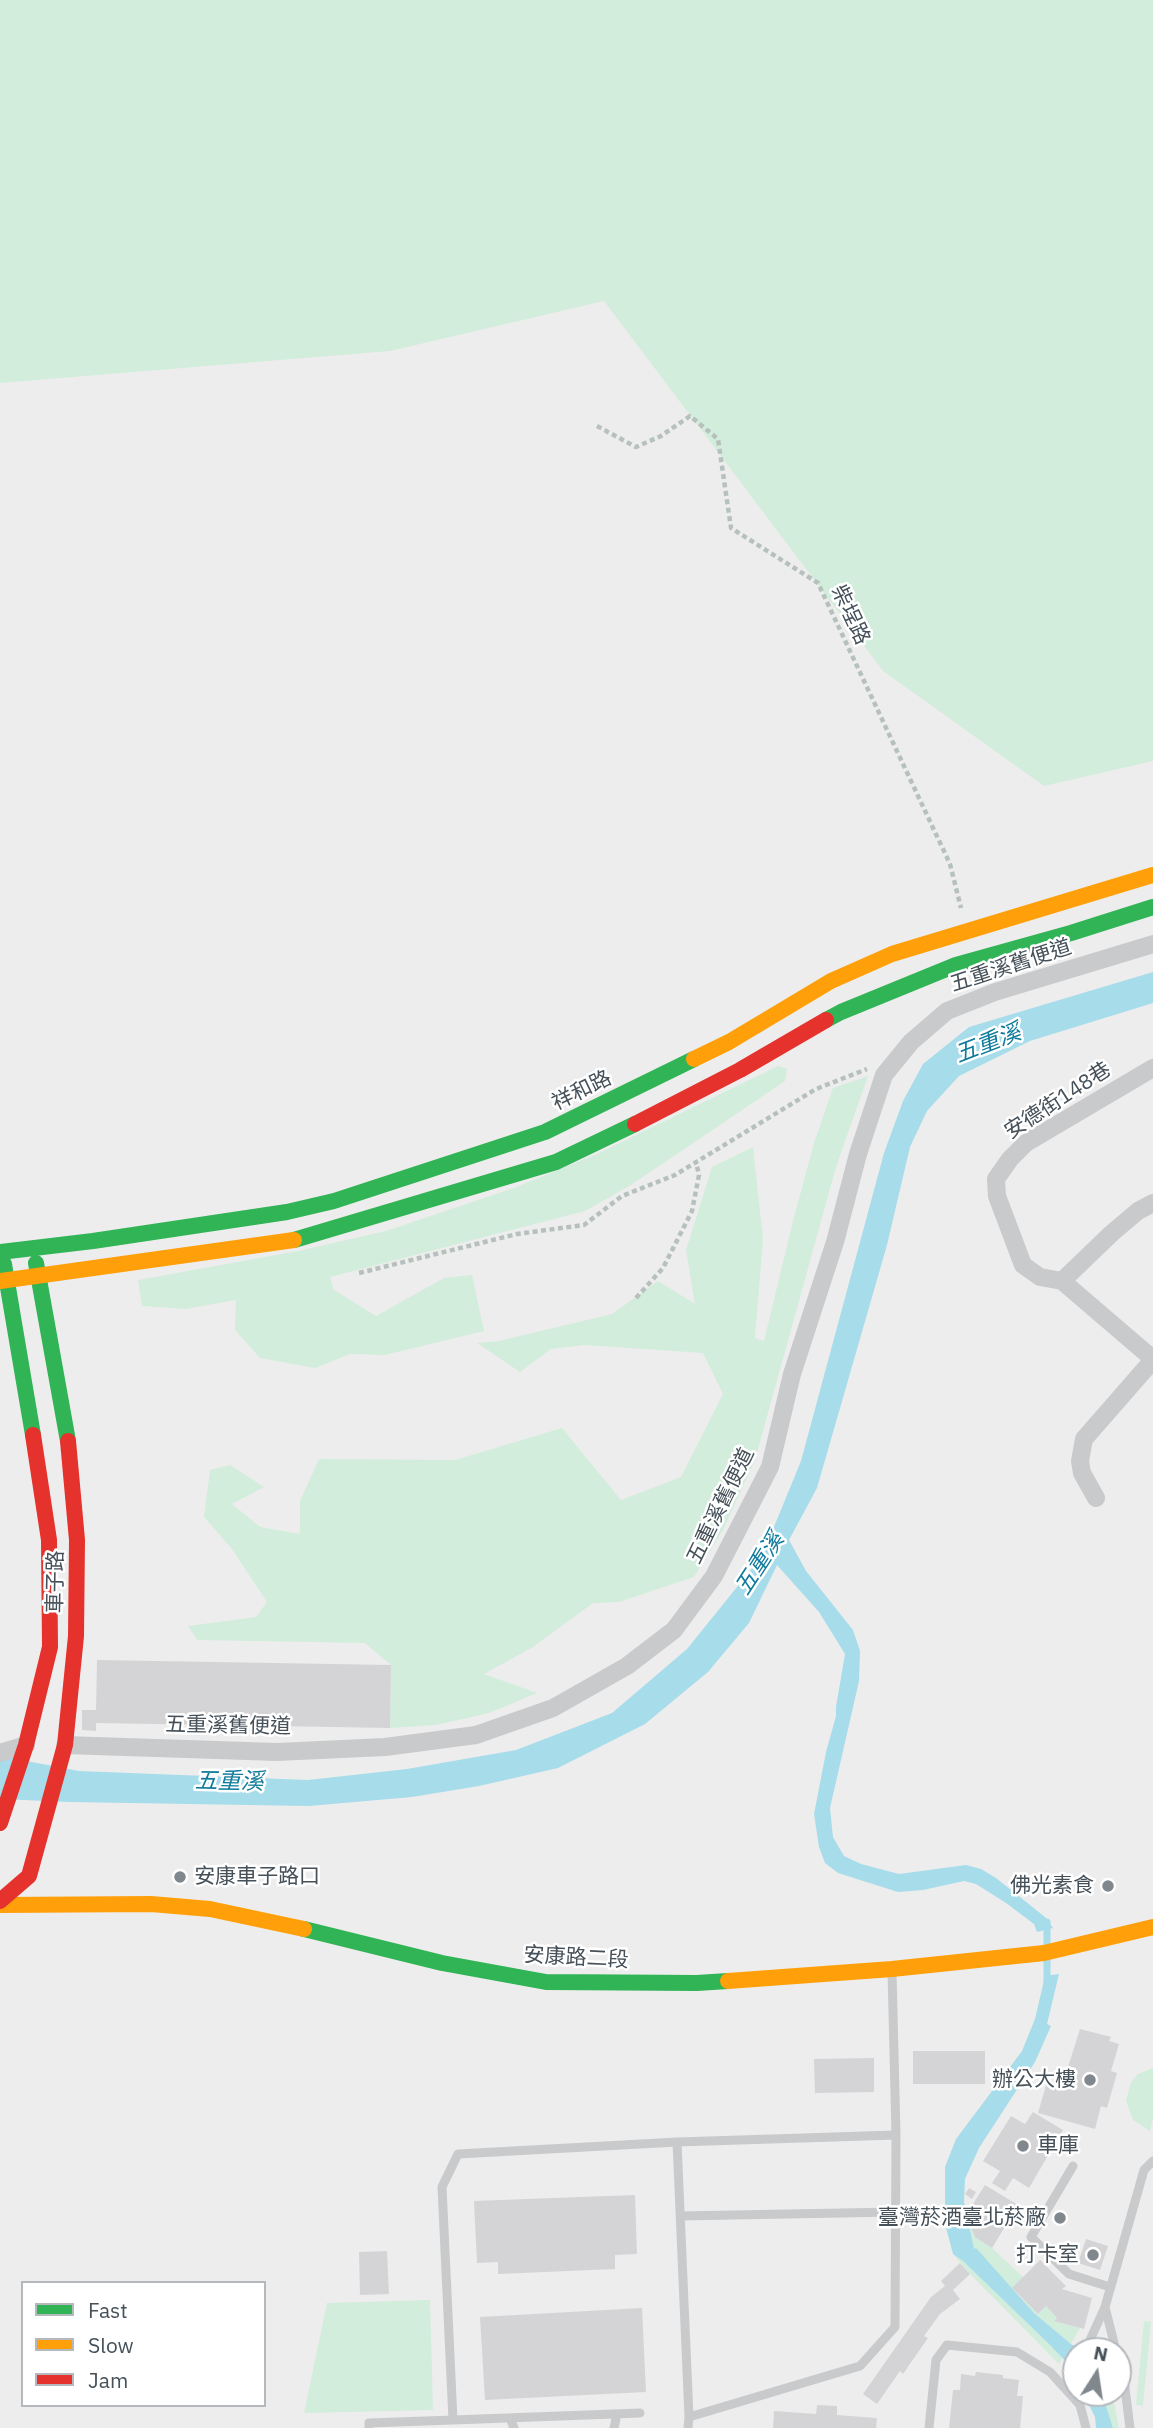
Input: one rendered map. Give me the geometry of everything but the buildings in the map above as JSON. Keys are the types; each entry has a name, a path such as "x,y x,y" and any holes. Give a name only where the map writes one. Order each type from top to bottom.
{"main road":[{"name":"祥和路","path":"1,1252 287,1212 334,1201 545,1132 729,1042 831,981 892,954 1153,875"},
{"path":"3,1281 286,1242 555,1162 660,1112 841,1012 956,965 1153,907"},
{"name":"車子路","path":"0,1903 29,1876 65,1745 76,1636 78,1540 67,1434 34,1248"},
{"name":"車子路","path":"0,1823 26,1745 50,1647 49,1540 37,1455 3,1281 1,1252"},
{"name":"安康路二段","path":"0,1903 151,1904 210,1909 270,1920 442,1963 547,1982 697,1983 892,1969 1044,1953 1153,1927"}],"street":[{"name":"五重溪舊便道","path":"65,1745 277,1752 385,1747 475,1735 553,1708 626,1666 674,1630 714,1576 770,1467 792,1374 835,1242 858,1154 884,1075 911,1042 947,1011 995,992 1153,944"},
{"name":"安德街148巷","path":"1153,1068 1026,1143 1010,1158 996,1180 997,1196 1023,1265 1040,1277 1062,1281 1153,1359"},
{"path":"1062,1281 1112,1233 1138,1211 1153,1203"},
{"path":"1096,1497 1082,1473 1080,1461 1084,1439 1153,1359"},
{"path":"0,1754 26,1745"}],"lane":[{"path":"688,2417 860,2366 895,2327 896,2135 892,1969"},
{"path":"453,2420 442,2187 458,2154 677,2142 896,2135"},
{"path":"677,2142 688,2428"},
{"path":"1092,2337 1105,2307 1144,2170 1153,2161"},
{"path":"1073,2166 1031,2236 1069,2274 1110,2287"},
{"path":"680,2216 895,2212"},
{"path":"1105,2307 1112,2337"},
{"path":"929,2428 936,2360 947,2345 1017,2352 1050,2372 1062,2385"},
{"path":"1081,2407 1086,2428"},
{"path":"1126,2407 1130,2428"},
{"path":"369,2428 369,2423 640,2413"},
{"path":"614,2428 617,2414"},
{"path":"510,2418 514,2428"}],"path":[{"name":"柴埕路","path":"597,426 636,447 661,436 690,416 718,439 731,528 818,583 950,863 966,930"},
{"path":"359,1273 517,1234 584,1225 622,1196 674,1175 816,1089 865,1069 884,1075"},
{"path":"636,1298 663,1268 692,1211 699,1175 696,1162"}],"green space":[{"path":"0,0 1153,0 1153,761 1044,786 883,671 604,301 390,351 0,383"},
{"path":"778,1066 787,1069 785,1081 631,1185 585,1211 330,1277 334,1290 376,1316 444,1278 472,1275 484,1331 385,1355 350,1354 315,1368 260,1358 235,1330 236,1300 186,1309 142,1306 138,1280 298,1251 386,1231 514,1188 597,1154"},
{"path":"868,1076 836,1167 755,1460 723,1530 694,1577 619,1602 593,1603 533,1647 484,1674 537,1693 489,1713 436,1725 390,1728 391,1665 365,1643 197,1640 188,1626 256,1617 267,1602 232,1549 204,1517 210,1470 230,1465 264,1487 232,1504 260,1527 300,1534 300,1501 319,1459 455,1460 562,1428 621,1500 681,1477 723,1394 703,1353 584,1345 551,1349 520,1372 477,1343 499,1341 612,1314 658,1281 695,1304 686,1250 712,1167 753,1147 763,1239 755,1338 764,1341 814,1143 833,1088"},
{"path":"1153,2068 1153,2119 1150,2131 1133,2120 1126,2101 1131,2082 1138,2074"},
{"path":"966,2215 975,2237 992,2248 1023,2277 1012,2289 1038,2314 1046,2306 1057,2318 1055,2321 1080,2328 1075,2337 1063,2337 1034,2313 974,2250"},
{"path":"953,2254 1050,2345 1062,2358 1059,2364"},
{"path":"430,2300 433,2410 304,2413 327,2303"},
{"path":"1144,2321 1151,2322 1143,2406 1136,2405"},
{"path":"1106,2407 1115,2407 1119,2428 1113,2428"}],"water":[{"name":"五重溪","path":"1153,972 1153,1003 1030,1041 959,1076 927,1111 910,1147 887,1245 817,1488 789,1540 806,1571 853,1630 860,1651 859,1681 830,1808 833,1837 844,1856 861,1864 899,1874 966,1865 981,1869 1045,1917 1053,1928 1037,1932 1034,1924 976,1884 964,1881 923,1890 898,1892 838,1873 825,1863 819,1847 814,1814 836,1716 845,1654 819,1612 777,1565 749,1623 708,1672 645,1724 558,1768 479,1786 412,1797 309,1806 0,1799 0,1756 79,1771 308,1780 407,1769 516,1750 612,1713 687,1649 762,1556 801,1461 884,1153 903,1101 923,1064 969,1027"},
{"path":"1059,1974 1047,2024 1051,2026 1035,2062 979,2148 965,2179 964,2202 974,2249 976,2248 1034,2313 1063,2337 1062,2358 953,2254 945,2224 945,2167 956,2139 1022,2051 1035,2019 1045,1976"},
{"path":"1090,2407 1106,2407 1113,2428 1096,2428"}],"waterway":[{"path":"1047,1922 1047,1984"}],"traffic: fast":[{"path":"826,1020 956,965 1153,907"},
{"path":"0,1252 287,1212 334,1201 545,1132 694,1059"},
{"path":"294,1240 556,1162 635,1124"},
{"path":"36,1263 68,1441"},
{"path":"4,1264 33,1435"},
{"path":"304,1929 442,1963 546,1982 728,1981"}],"traffic: slow":[{"path":"694,1059 729,1042 831,981 892,954 1153,875"},
{"path":"0,1281 294,1240"},
{"path":"0,1905 151,1904 210,1909 304,1929"},
{"path":"728,1981 892,1969 1044,1953 1153,1927"}],"traffic: jam":[{"path":"635,1124 740,1070 826,1020"},
{"path":"0,1823 26,1745 50,1647 49,1540 33,1435"},
{"path":"0,1901 29,1876 65,1745 76,1636 77,1540 68,1441"}],"place":[{"name":"安康車子路口","path":"180,1877"},
{"name":"佛光素食","path":"1108,1886"},
{"name":"辦公大樓","path":"1090,2080"},
{"name":"車庫","path":"1023,2146"},
{"name":"臺灣菸酒臺北菸廠","path":"1060,2218"},
{"name":"打卡室","path":"1093,2255"}]}
